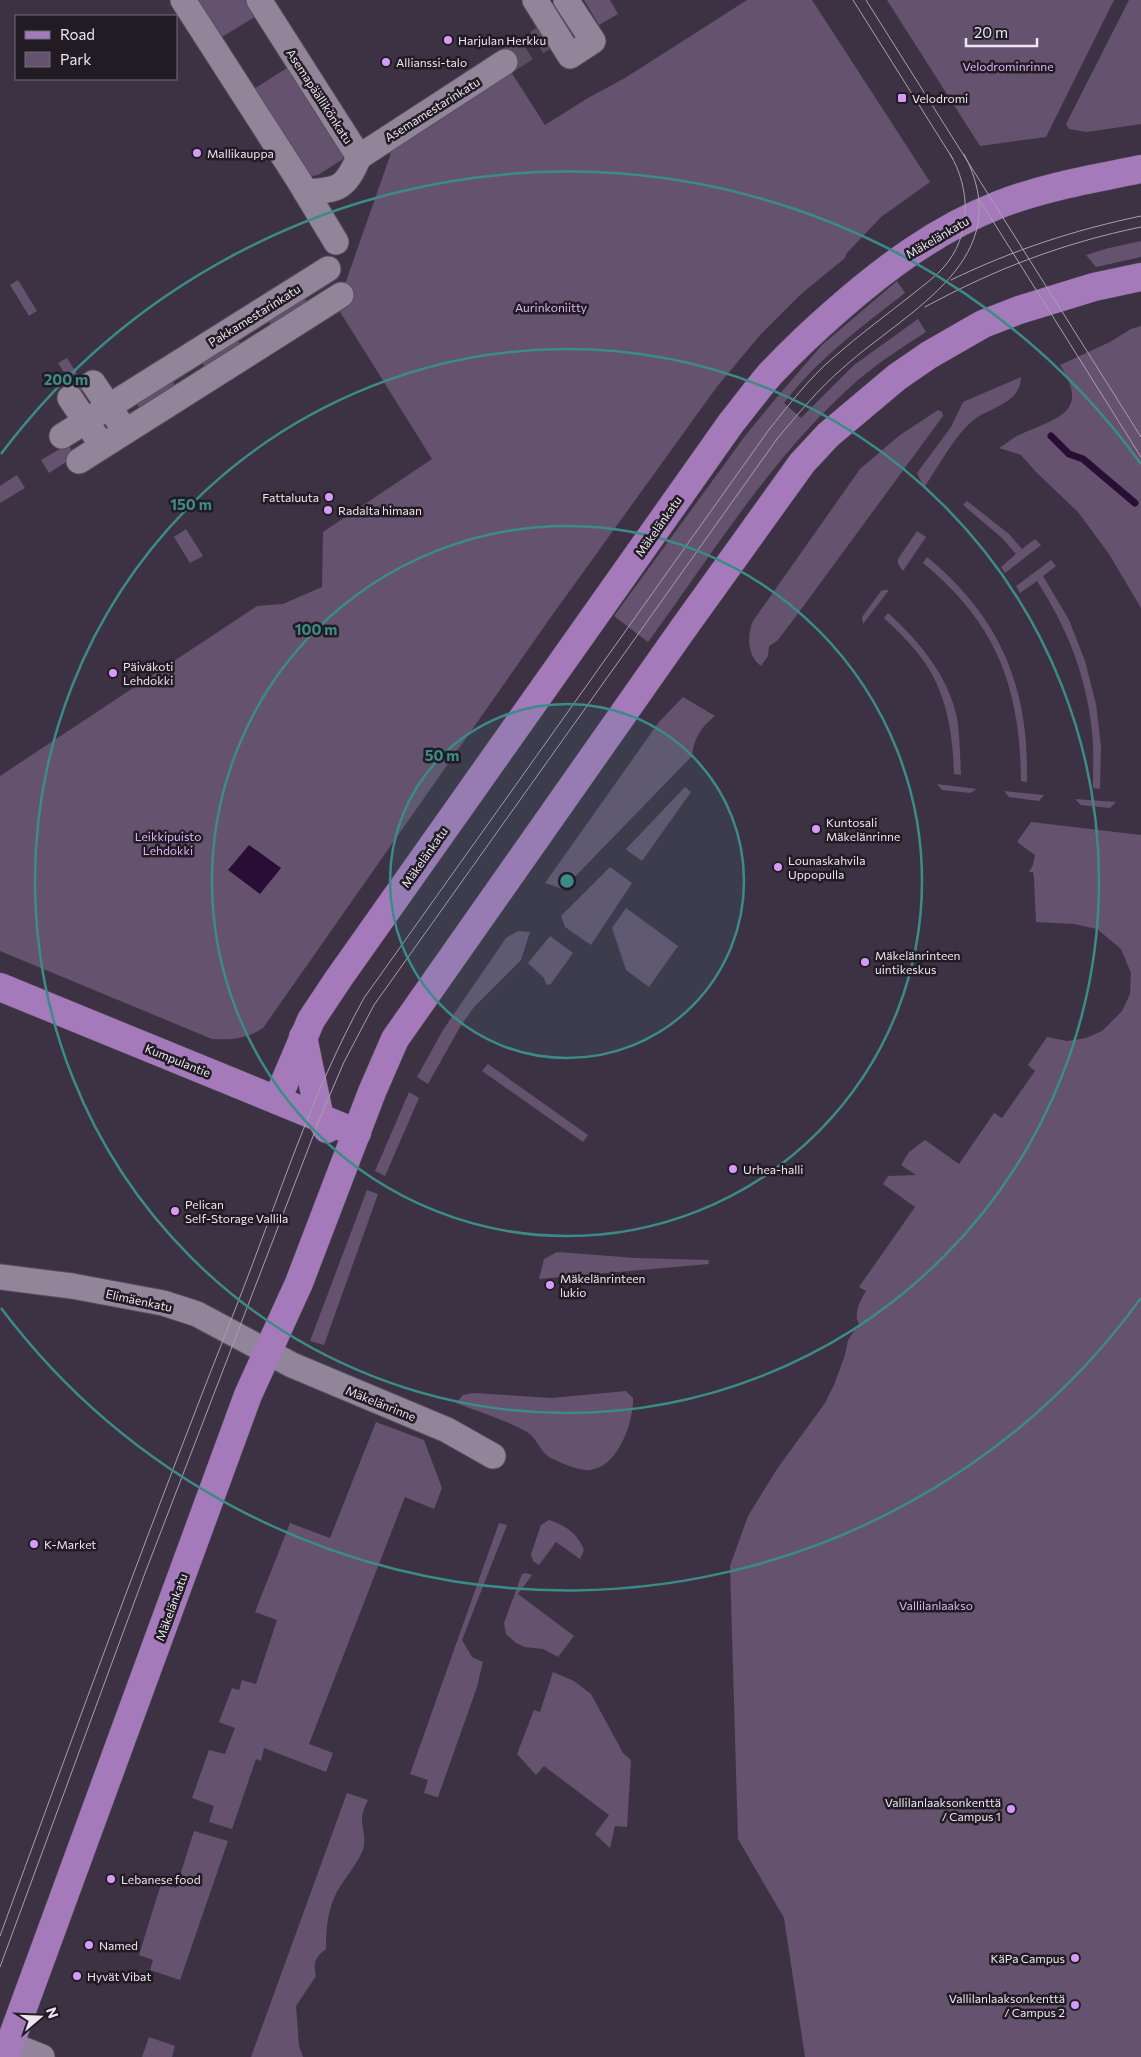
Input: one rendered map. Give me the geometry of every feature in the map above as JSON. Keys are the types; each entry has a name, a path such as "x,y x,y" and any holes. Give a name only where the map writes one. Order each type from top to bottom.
{"main road":[{"name":"Mäkelänkatu","path":"277,1100 311,1020 339,978 731,423 772,373 813,332 862,289 893,263 931,239 998,205 1042,191 1141,169"},
{"name":"Mäkelänkatu","path":"7,2051 246,1402 299,1283 395,1039 680,633 802,463 828,435 897,377 929,355 975,329 1019,310 1054,299 1094,287 1141,277"},
{"name":"Kumpulantie","path":"0,987 357,1133"},
{"path":"303,1036 320,1118 346,1161"}],"street":[{"path":"183,0 336,242"},
{"name":"Asemapäällikönkatu","path":"258,0 359,157 351,176 342,185 332,190 306,192"},
{"path":"535,0 552,33 570,56 593,41 566,0"},
{"name":"Asemamestarinkatu","path":"359,157 505,62"},
{"name":"Pakkamestarinkatu","path":"62,436 328,268"},
{"path":"79,461 195,388 218,377 341,295"},
{"path":"246,320 262,346"},
{"path":"180,362 195,388"},
{"path":"93,383 126,432"},
{"path":"70,398 103,446"},
{"name":"Elimäenkatu","path":"0,1277 72,1286 163,1304 197,1314 268,1353"},
{"name":"Mäkelänrinne","path":"268,1353 306,1372 447,1430 493,1456"},
{"path":"7,2051 42,2057"}],"green space":[{"path":"192,0 248,0 258,15 217,40"},
{"path":"584,0 610,0 618,14 599,25"},
{"name":"Aurinkoniitty","path":"747,0 812,0 930,182 881,217 846,254 845,258 801,294 760,335 716,388 553,614 263,1028 239,1038 212,1039 0,951 0,776 257,606 283,604 322,587 323,532 432,459 337,307 390,156 391,148 511,72 545,125 625,78"},
{"name":"Velodrominrinne","path":"887,0 1114,0 1046,137 980,146"},
{"path":"1129,0 1141,0 1141,124 1087,132 1069,129 1066,124"},
{"path":"290,66 341,145 343,159 318,175 306,177 251,91"},
{"path":"1141,241 1141,257 1096,267 1086,255 1109,248"},
{"path":"18,280 37,311 29,316 10,285"},
{"path":"897,281 905,293 825,358 784,403 801,418 854,365 918,319 926,332 858,380 827,409 799,440 746,505 648,642 614,616 745,436 777,397 822,345"},
{"path":"302,294 309,306 274,329 266,317"},
{"path":"1141,326 1141,608 1109,554 1078,512 1021,455 999,448 1016,436 1057,418 1071,404 1072,394 1069,381 1060,365 1110,342 1131,329"},
{"path":"235,336 243,348 207,371 200,359"},
{"path":"67,358 86,388 78,393 58,363"},
{"path":"170,377 177,389 142,412 134,399"},
{"path":"1021,377 1020,386 1011,399 975,419 961,433 924,488 917,473 951,427 963,402"},
{"path":"938,410 942,412 943,416 791,623 777,641 769,646 768,656 761,666 756,662 751,651 749,639 753,621 860,469 900,435"},
{"path":"68,444 75,456 49,473 41,460"},
{"path":"17,475 25,488 0,503 0,486"},
{"path":"967,501 1009,534 1022,549 1035,539 1041,545 1005,573 1001,567 1016,554 1002,538 963,505"},
{"path":"186,529 203,556 190,563 174,537"},
{"path":"917,531 926,537 903,571 898,564 898,559"},
{"path":"927,557 953,580 974,605 992,630 1006,657 1016,685 1023,715 1027,782 1021,781 1020,747 1016,716 1009,687 999,660 986,634 969,610 948,586 923,563"},
{"path":"1051,560 1056,566 1043,576 1069,620 1085,661 1096,704 1101,746 1100,789 1093,788 1093,738 1085,690 1074,652 1057,616 1037,581 1020,593 1016,586"},
{"path":"889,590 863,624 862,617 881,591"},
{"path":"888,613 921,647 947,687 957,718 961,775 954,774 950,729 938,686 919,654 884,618"},
{"path":"683,697 715,716 699,733 694,744 692,756 563,889 545,883 659,722"},
{"path":"937,784 977,789 970,793 942,790"},
{"path":"685,787 691,792 642,861 628,851 626,849"},
{"path":"1004,791 1044,795 1039,801 1009,797"},
{"path":"1075,799 1116,802 1110,808 1081,805"},
{"name":"Vallilanlaakso","path":"1031,822 1141,835 1141,2057 805,2057 784,1918 738,1839 730,1566 748,1516 777,1469 825,1403 834,1385 845,1355 848,1340 859,1324 857,1312 866,1291 859,1287 915,1207 883,1184 888,1176 916,1175 901,1165 909,1152 925,1140 959,1164 994,1113 1002,1118 1035,1071 1028,1065 1047,1037 1067,1041 1086,1038 1102,1031 1122,1011 1130,994 1131,973 1121,949 1097,929 1074,924 1036,922 1034,878 1033,872 1029,872 1035,855 1017,842"},
{"path":"610,867 632,883 591,945 565,927 561,916"},
{"path":"626,908 678,946 649,987 626,970 612,928"},
{"path":"518,931 530,932 521,960 474,1007 460,1027 428,1084 417,1077 443,1030 506,938"},
{"path":"550,936 573,953 550,985 546,984 544,978 528,963"},
{"path":"488,1064 588,1135 583,1142 482,1071"},
{"path":"409,1092 419,1098 385,1176 375,1171"},
{"path":"367,1190 378,1194 324,1345 310,1341"},
{"path":"557,1252 636,1258 708,1260 709,1264 539,1279 544,1259"},
{"path":"626,1391 633,1398 630,1420 621,1445 606,1464 596,1469 585,1470 571,1467 549,1457 530,1434 519,1428 456,1403 463,1395 474,1393 552,1398"},
{"path":"376,1422 424,1440 442,1488 434,1509 405,1497 309,1744 333,1753 326,1772 264,1748 261,1761 256,1759 232,1829 209,1822 214,1806 192,1798 209,1750 225,1754 235,1728 219,1722 232,1688 239,1690 242,1680 256,1684 277,1620 255,1612 290,1523 330,1538"},
{"path":"549,1520 566,1527 575,1535 584,1550 580,1559 556,1542 539,1565 533,1561 531,1554 541,1525"},
{"path":"499,1523 507,1525 462,1640 472,1657 483,1662 477,1687 437,1797 424,1793 428,1780 410,1774"},
{"path":"522,1574 532,1575 518,1594 574,1636 558,1657 543,1649 525,1647 516,1643 506,1634 504,1623"},
{"path":"553,1672 574,1681 591,1694 623,1753 631,1760 627,1827 615,1826 610,1848 595,1834 609,1815 544,1766 536,1775 517,1754 534,1710 540,1712"},
{"path":"347,1793 368,1800 362,1819 364,1846 335,1896 330,1909 326,1949 317,1958 315,1964 316,1976 296,2006 299,2046 303,2057 251,2057"},
{"path":"194,1831 228,1841 180,1980 150,1970 153,1960 139,1955 161,1884 176,1888"},
{"path":"149,2037 175,2046 172,2057 142,2057"}],"shaded area":[{"path":"249,845 281,868 260,894 228,870"}],"waterway":[{"path":"1051,436 1069,454 1083,459 1135,503"}],"tunnel":[{"path":"505,62 549,35"}],"tram line":[{"path":"853,0 953,159"},
{"path":"866,0 1141,437"},
{"path":"0,1936 87,1698 311,1109 345,1034 364,998 768,431 799,392 825,365 943,268 959,242 965,212 962,182 950,154"},
{"path":"0,1967 145,1573 320,1118 344,1062 374,1005 777,439 835,375 925,302 949,278 968,252 978,223 978,191 964,154"},
{"path":"979,199 1141,457"},
{"path":"951,280 997,259 1044,242 1068,234 1141,216"},
{"path":"925,307 977,281 1030,259 1084,241 1141,227"}],"place":[{"name":"Harjulan Herkku","path":"448,40"},
{"name":"Allianssi-talo","path":"386,62"},
{"name":"Velodromi","path":"902,98"},
{"name":"Mallikauppa","path":"197,153"},
{"name":"Fattaluuta","path":"329,497"},
{"name":"Radalta himaan","path":"328,510"},
{"name":"Päiväkoti Lehdokki","path":"113,673"},
{"name":"Kuntosali Mäkelänrinne","path":"816,829"},
{"name":"Lounaskahvila Uppopulla","path":"778,867"},
{"name":"Mäkelänrinteen uintikeskus","path":"865,962"},
{"name":"Urhea-halli","path":"733,1169"},
{"name":"Pelican Self-Storage Vallila","path":"175,1211"},
{"name":"Mäkelänrinteen lukio","path":"550,1285"},
{"name":"K-Market","path":"34,1544"},
{"name":"Vallilanlaaksonkenttä / Campus 1","path":"1011,1809"},
{"name":"Lebanese food","path":"111,1879"},
{"name":"Named","path":"89,1945"},
{"name":"KäPa Campus","path":"1075,1958"},
{"name":"Hyvät Vibat","path":"77,1976"},
{"name":"Vallilanlaaksonkenttä / Campus 2","path":"1075,2005"}],"park label":[{"name":"Leikkipuisto Lehdokki","path":"168,843"}]}
